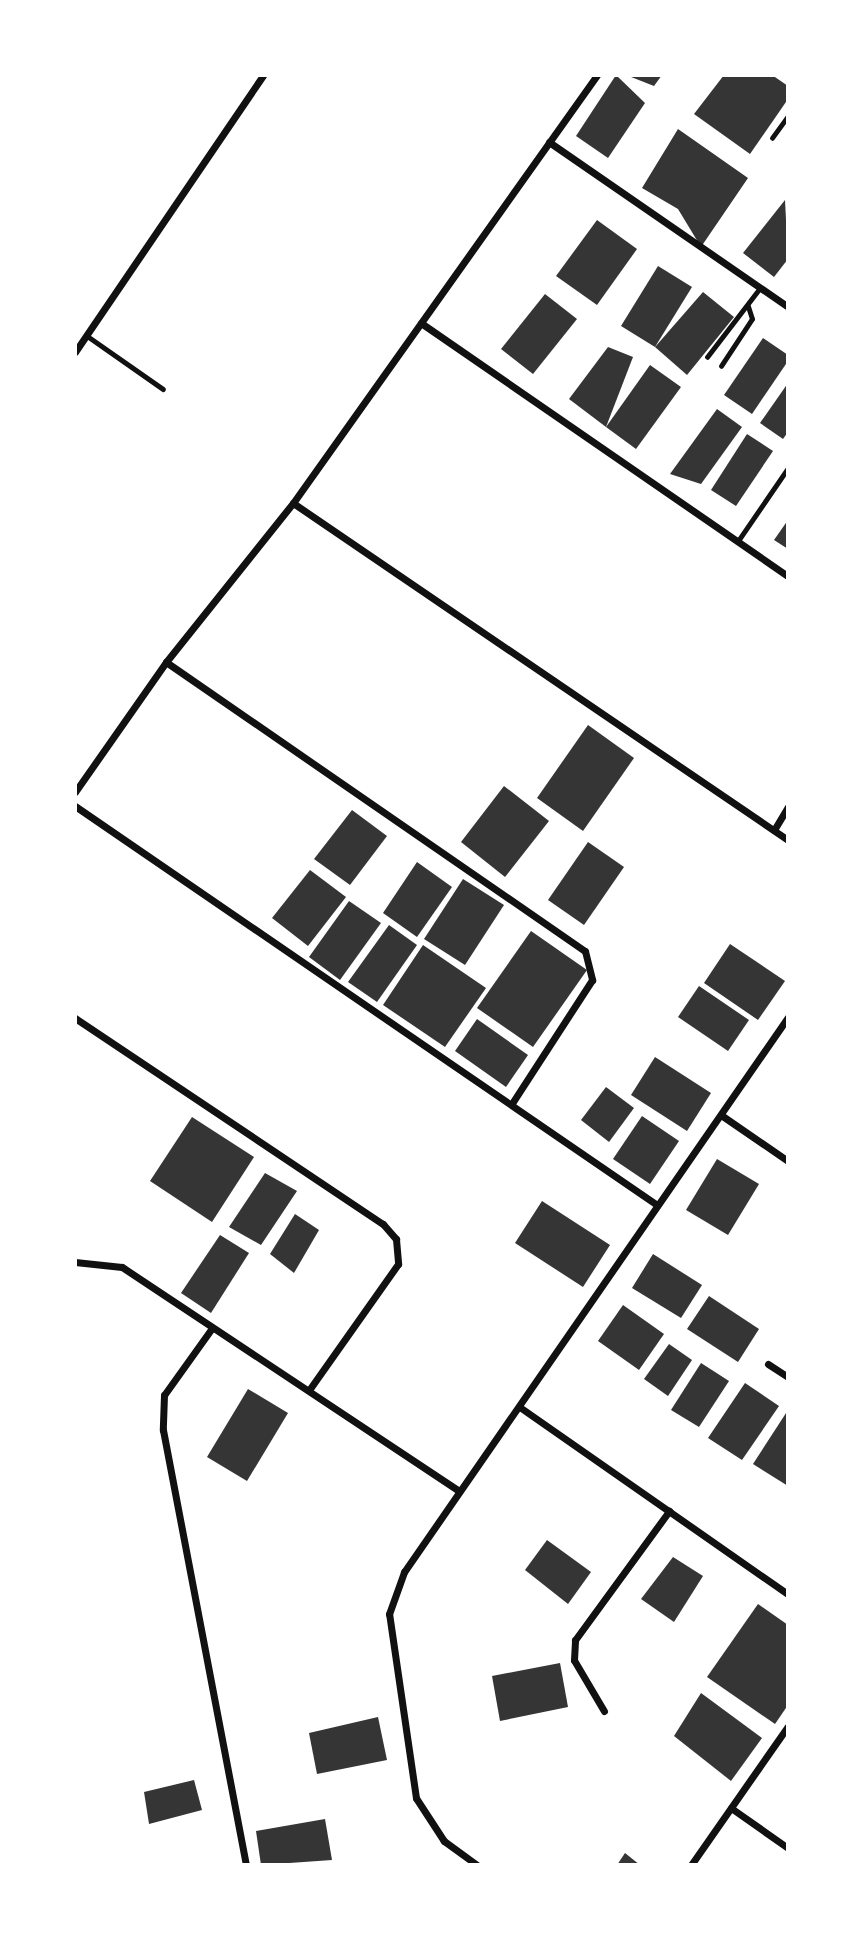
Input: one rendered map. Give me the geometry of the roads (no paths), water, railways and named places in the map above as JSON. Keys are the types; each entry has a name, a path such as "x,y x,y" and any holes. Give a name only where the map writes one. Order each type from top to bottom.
{"street":[{"path":"75,352 263,75"},
{"path":"75,792 166,662 293,503 597,75"},
{"path":"550,142 788,307"},
{"path":"421,323 788,576"},
{"path":"293,503 788,840"},
{"path":"166,662 585,951 593,980 512,1103"},
{"path":"75,806 512,1103 657,1205"},
{"path":"774,830 788,807"},
{"path":"477,1865 444,1841 416,1798 389,1614 404,1572 458,1490 521,1408 657,1205 788,1017"},
{"path":"75,1018 383,1224 396,1239 398,1264 309,1390"},
{"path":"721,1115 788,1161"},
{"path":"75,1262 122,1267 458,1490"},
{"path":"212,1328 164,1395 163,1430 246,1865"},
{"path":"768,1364 788,1377"},
{"path":"521,1408 788,1594"},
{"path":"604,1711 574,1660 575,1640 669,1511"},
{"path":"691,1865 788,1726"},
{"path":"731,1808 788,1848"}],"lane":[{"path":"772,138 788,116"},
{"path":"706,357 738,311 748,307 760,288"},
{"path":"721,366 752,319 748,307"},
{"path":"86,335 163,388"},
{"path":"738,541 788,468"}]}
